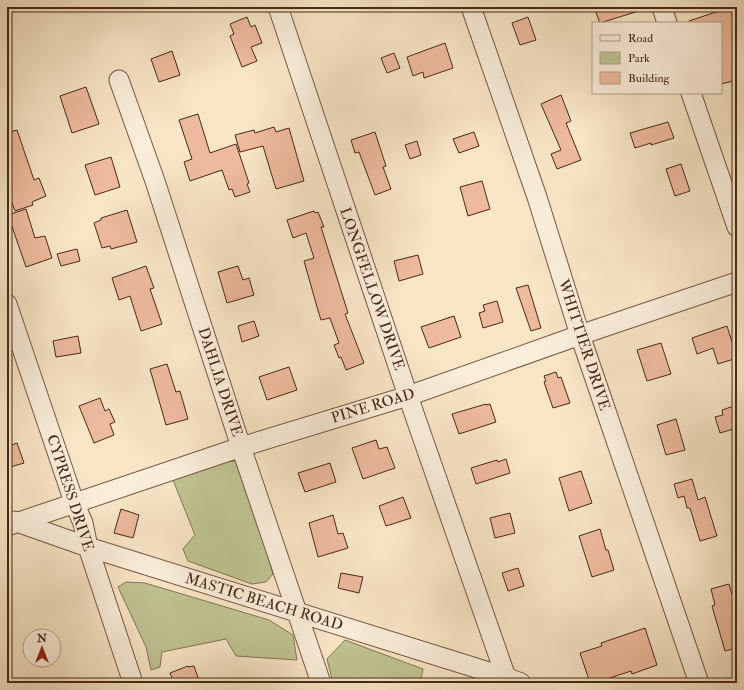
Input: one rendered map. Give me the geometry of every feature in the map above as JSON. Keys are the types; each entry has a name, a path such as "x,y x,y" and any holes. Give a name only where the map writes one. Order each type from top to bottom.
{"street":[{"name":"LONGFELLOW DRIVE","path":"278,7 408,396 512,681"},
{"name":"WHITTIER DRIVE","path":"471,7 536,197 580,335 699,683"},
{"path":"662,7 668,22"},
{"name":"DAHLIA DRIVE","path":"120,80 155,181 241,447 321,683"},
{"path":"691,94 737,227"},
{"name":"PINE ROAD","path":"11,523 241,447 408,396 580,335 737,282"},
{"name":"CYPRESS DRIVE","path":"7,304 74,502 83,523 88,547 133,683"},
{"name":"MASTIC BEACH ROAD","path":"11,523 512,681"}],"green space":[{"path":"227,461 239,462 245,473 273,574 266,582 252,584 188,561 183,549 195,535 173,480"},
{"path":"126,582 145,583 269,620 293,635 297,660 236,656 226,639 162,652 160,667 151,670 146,647 118,587"},
{"path":"345,640 423,669 420,683 333,683 327,659"}],"building":[{"path":"594,7 641,7 642,10 603,22 600,22"},
{"path":"731,7 737,25 737,80 722,84 722,22 689,21"},
{"path":"247,17 251,27 255,25 262,43 251,47 257,61 242,67 230,36 234,34 230,24"},
{"path":"528,17 536,40 520,45 512,23"},
{"path":"445,43 453,68 424,78 423,72 413,76 407,57"},
{"path":"172,51 180,75 159,82 151,59"},
{"path":"394,53 400,68 387,73 381,58"},
{"path":"86,87 99,124 72,133 60,96"},
{"path":"561,95 571,121 566,123 581,160 557,169 551,154 561,150 541,104"},
{"path":"198,114 210,153 236,144 249,183 247,184 250,192 235,197 232,189 229,190 222,170 190,181 184,162 192,159 179,120"},
{"path":"668,122 674,138 635,148 630,133"},
{"path":"274,127 276,132 289,128 304,181 276,189 263,146 240,152 235,135 254,130 255,133"},
{"path":"17,130 34,180 39,178 46,196 32,202 33,205 15,211 7,190 7,133"},
{"path":"375,132 386,166 383,167 391,189 375,195 359,152 355,153 351,140"},
{"path":"474,132 479,146 459,153 453,139"},
{"path":"417,141 421,155 410,159 405,145"},
{"path":"111,157 120,187 95,195 85,165"},
{"path":"681,164 690,191 675,196 666,169"},
{"path":"482,181 490,209 468,216 460,187"},
{"path":"26,209 35,238 45,236 52,258 26,267 8,215"},
{"path":"127,210 137,242 111,249 110,246 102,248 94,223 101,220 101,218"},
{"path":"314,211 315,213 318,212 324,227 321,227 348,313 345,314 364,363 346,370 334,345 339,343 330,318 321,320 317,307 304,261 314,258 306,233 293,238 287,220"},
{"path":"77,249 80,261 61,266 57,254"},
{"path":"418,255 423,274 399,281 394,261"},
{"path":"146,266 154,288 150,289 162,324 141,331 130,296 119,300 112,278"},
{"path":"238,266 243,280 249,278 254,295 227,303 218,272"},
{"path":"528,285 541,328 531,331 516,288"},
{"path":"497,301 503,322 483,328 479,313 485,311 483,305"},
{"path":"454,316 461,337 429,348 421,327"},
{"path":"254,321 259,336 242,342 238,326"},
{"path":"727,326 737,358 718,364 713,348 697,354 692,338"},
{"path":"78,336 81,353 56,357 53,341"},
{"path":"661,343 671,374 647,381 637,350"},
{"path":"167,364 176,392 180,391 188,419 166,425 150,369"},
{"path":"289,367 297,390 267,400 259,377"},
{"path":"556,372 558,378 561,377 570,403 553,408 544,382 546,381 544,376"},
{"path":"100,398 105,411 109,409 115,422 110,424 114,435 94,443 79,406"},
{"path":"490,404 496,422 459,434 452,414"},
{"path":"737,405 737,428 720,433 715,417 723,415 722,410"},
{"path":"676,419 685,450 666,455 657,425"},
{"path":"376,440 379,449 387,447 395,468 363,479 352,448"},
{"path":"17,443 24,463 7,468 7,447"},
{"path":"506,459 510,473 476,484 471,468 497,460 498,462"},
{"path":"330,463 336,482 305,492 298,473"},
{"path":"581,471 592,503 569,511 559,478"},
{"path":"692,479 698,500 705,497 717,536 700,541 690,508 687,508 684,496 678,498 674,484"},
{"path":"403,497 411,518 386,526 379,506"},
{"path":"121,509 139,515 133,538 114,533"},
{"path":"510,513 515,533 495,538 490,518"},
{"path":"333,515 338,534 343,533 348,548 318,557 309,523"},
{"path":"600,529 614,570 592,577 579,536"},
{"path":"518,568 524,586 508,591 502,573"},
{"path":"341,573 363,577 359,593 338,588"},
{"path":"729,584 734,601 737,600 737,648 725,651 712,606 715,605 711,589"},
{"path":"645,628 657,665 632,674 631,671 595,683 590,683 580,653 602,646 601,643"},
{"path":"188,666 194,666 200,683 174,683 170,673"}]}
